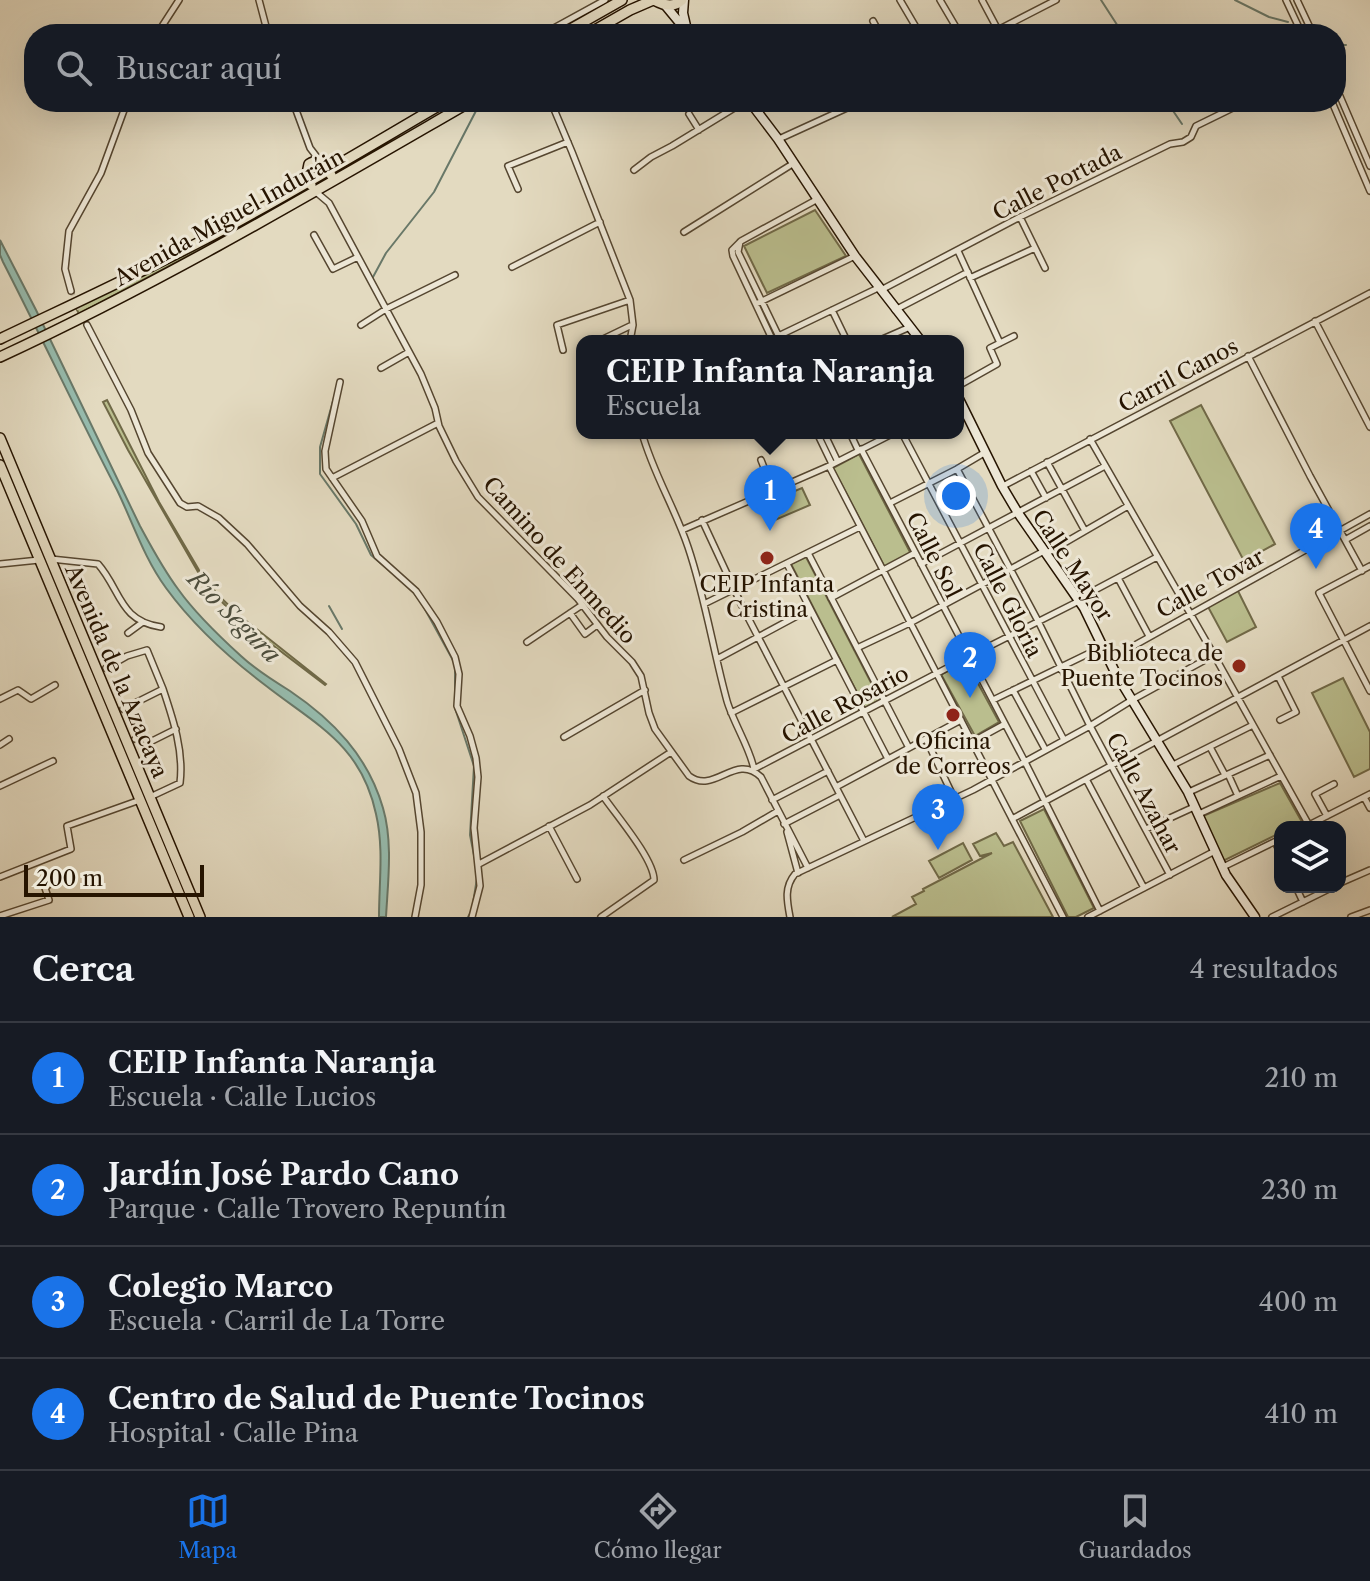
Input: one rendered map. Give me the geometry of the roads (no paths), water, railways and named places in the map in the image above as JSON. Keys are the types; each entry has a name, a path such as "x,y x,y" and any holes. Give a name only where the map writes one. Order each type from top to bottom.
{"main road":[{"path":"580,24 622,0"},
{"path":"606,24 654,0 665,5 674,5 683,0 686,24"},
{"path":"665,5 681,24"},
{"name":"Avenida Miguel Induráin","path":"0,338 167,259 309,182 428,112"},
{"name":"Avenida Miguel Induráin","path":"4,355 197,257 453,112"},
{"path":"755,112 778,139 855,256 916,335"},
{"path":"316,192 307,174 309,164 314,161 320,161 329,170 332,183"},
{"name":"Calle Mayor","path":"964,411 1018,513 1079,600 1132,700 1188,792 1230,882 1255,917"},
{"name":"Avenida de la Azacaya","path":"0,438 45,559 145,798 200,917"},
{"name":"Avenida de la Azacaya","path":"0,465 45,559"},
{"name":"Avenida de la Azacaya","path":"145,798 189,917"}],"street":[{"path":"163,24 179,0"},
{"path":"259,0 265,24"},
{"path":"561,24 605,0"},
{"path":"900,0 914,24"},
{"path":"940,0 954,24"},
{"path":"982,0 995,24"},
{"path":"1010,24 1056,0"},
{"path":"1286,0 1297,24"},
{"path":"1297,0 1308,24"},
{"path":"1346,109 1370,166"},
{"path":"71,291 65,269 69,231 101,173 123,112"},
{"path":"297,112 310,148 320,161"},
{"path":"555,112 630,300 631,335"},
{"path":"634,170 730,112"},
{"path":"778,139 838,112"},
{"name":"Calle Portada","path":"784,335 1170,144 1183,142 1191,137 1196,126 1225,112"},
{"path":"1336,112 1370,191"},
{"path":"689,114 699,130"},
{"path":"518,189 508,166 568,142"},
{"path":"309,164 310,148"},
{"path":"684,232 794,163"},
{"path":"329,203 332,183"},
{"name":"Camino de Enmedio","path":"316,192 329,203 421,374 438,423 478,497 542,561 632,662 641,676 652,722 689,776 698,781 708,781 729,771 754,770"},
{"path":"774,335 733,256 734,247 816,200"},
{"path":"1020,217 1045,268"},
{"path":"512,267 600,222"},
{"path":"314,235 333,269 358,257"},
{"path":"895,310 1035,248"},
{"path":"958,251 1000,343"},
{"path":"758,302 855,256"},
{"path":"361,325 455,275"},
{"name":"Carril Canos","path":"1002,486 1370,293"},
{"path":"563,350 557,325 630,300"},
{"path":"832,310 844,335"},
{"path":"1315,321 1370,427"},
{"path":"87,325 111,369 148,453 180,503 187,507 198,506 219,518 247,544 300,606 329,632 355,662 399,749 416,793 421,832 421,885 415,917"},
{"path":"612,335 633,325"},
{"path":"892,335 910,327"},
{"path":"964,383 997,364 990,348 1014,336"},
{"path":"381,368 409,352"},
{"path":"1248,356 1362,571"},
{"path":"340,382 325,451 326,469 362,521 377,556 416,591 455,657 459,674 457,706 470,736 477,767 474,828 480,886 472,917"},
{"path":"332,478 438,423"},
{"path":"644,439 682,530 731,713 754,770 761,777 808,868"},
{"path":"820,439 860,527 1063,917"},
{"path":"826,439 833,463"},
{"name":"Calle Sol","path":"853,439 890,503 1100,911"},
{"path":"682,530 880,439"},
{"name":"Calle Gloria","path":"905,439 1064,740"},
{"path":"1090,439 1305,821"},
{"path":"890,503 984,453"},
{"path":"761,460 773,490"},
{"path":"1047,462 1085,531"},
{"path":"921,564 1105,466"},
{"name":"Calle Azahar","path":"957,469 1170,875"},
{"path":"1031,471 1046,498"},
{"path":"857,648 943,606 1128,506"},
{"name":"Calle Tovar","path":"1109,659 1370,514"},
{"path":"702,520 758,637 864,841"},
{"path":"1345,540 1370,526"},
{"path":"704,604 860,527"},
{"path":"808,553 909,748"},
{"path":"831,598 915,553"},
{"name":"Calle Rosario","path":"754,770 1157,557"},
{"path":"0,564 45,559 98,564 109,577 126,611 149,625 161,627"},
{"path":"787,564 888,759"},
{"path":"1370,566 1319,593 1370,691"},
{"path":"1118,578 1149,636"},
{"path":"527,642 582,605"},
{"path":"717,659 810,609"},
{"path":"570,613 585,634 597,625"},
{"path":"128,633 143,622"},
{"path":"1012,819 1370,626"},
{"path":"993,700 1103,647"},
{"path":"0,877 71,849 67,826 180,783 176,729 147,650 127,656 106,668"},
{"path":"790,917 788,885 798,873 992,779 1214,655"},
{"path":"731,713 837,660"},
{"path":"1278,676 1296,712 1280,720"},
{"path":"0,699 18,690 31,699 55,685"},
{"path":"123,709 163,689"},
{"path":"564,737 645,690"},
{"path":"1013,690 1045,749"},
{"path":"836,787 961,720"},
{"path":"972,742 1005,724"},
{"path":"1173,765 1253,725"},
{"path":"135,739 142,735 148,743 176,729"},
{"path":"0,745 9,739"},
{"path":"926,739 954,798"},
{"path":"1210,747 1238,796"},
{"path":"479,864 603,796 671,752"},
{"path":"1188,792 1270,755"},
{"path":"0,786 53,761"},
{"path":"772,800 828,771"},
{"path":"1146,829 1238,796 1281,776"},
{"path":"1086,779 1144,888"},
{"path":"1327,816 1315,794 1334,784"},
{"path":"784,824 840,795"},
{"path":"601,917 654,880 654,870 645,855 603,796"},
{"path":"1318,821 1367,796 1370,808"},
{"path":"684,860 778,811"},
{"path":"784,824 798,873"},
{"path":"549,826 577,879"},
{"path":"1222,867 1274,842"},
{"path":"1088,917 1215,851"},
{"path":"1346,880 1370,870"},
{"path":"0,916 49,900 45,888 55,879"},
{"path":"1299,893 1303,902"},
{"path":"1272,917 1320,893"},
{"path":"1351,917 1370,910"}],"waterway":[{"path":"1101,0 1117,24"},
{"path":"1235,0 1269,17 1288,22"},
{"path":"373,277 386,253 434,192 475,112"},
{"path":"1174,112 1182,124"},
{"path":"335,394 320,447 320,474 356,524 371,555 398,578"},
{"path":"409,587 421,602 455,664"},
{"path":"329,606 342,629"},
{"path":"455,670 455,708 474,766 470,835 475,860"},
{"path":"468,917 477,878"}],"tunnel":[{"path":"71,291 87,325"}],"place":[{"name":"CEIP Infanta Naranja","path":"770,531"},
{"name":"CEIP Infanta Cristina","path":"767,558"},
{"name":"Centro de Salud de Puente Tocinos","path":"1316,569"},
{"name":"Biblioteca de Puente Tocinos","path":"1239,666"},
{"name":"Jardín José Pardo Cano","path":"970,698"},
{"name":"Oficina de Correos","path":"953,715"},
{"name":"Colegio Marco","path":"938,850"}],"water label":[{"name":"Río Segura","path":"234,617"}]}
